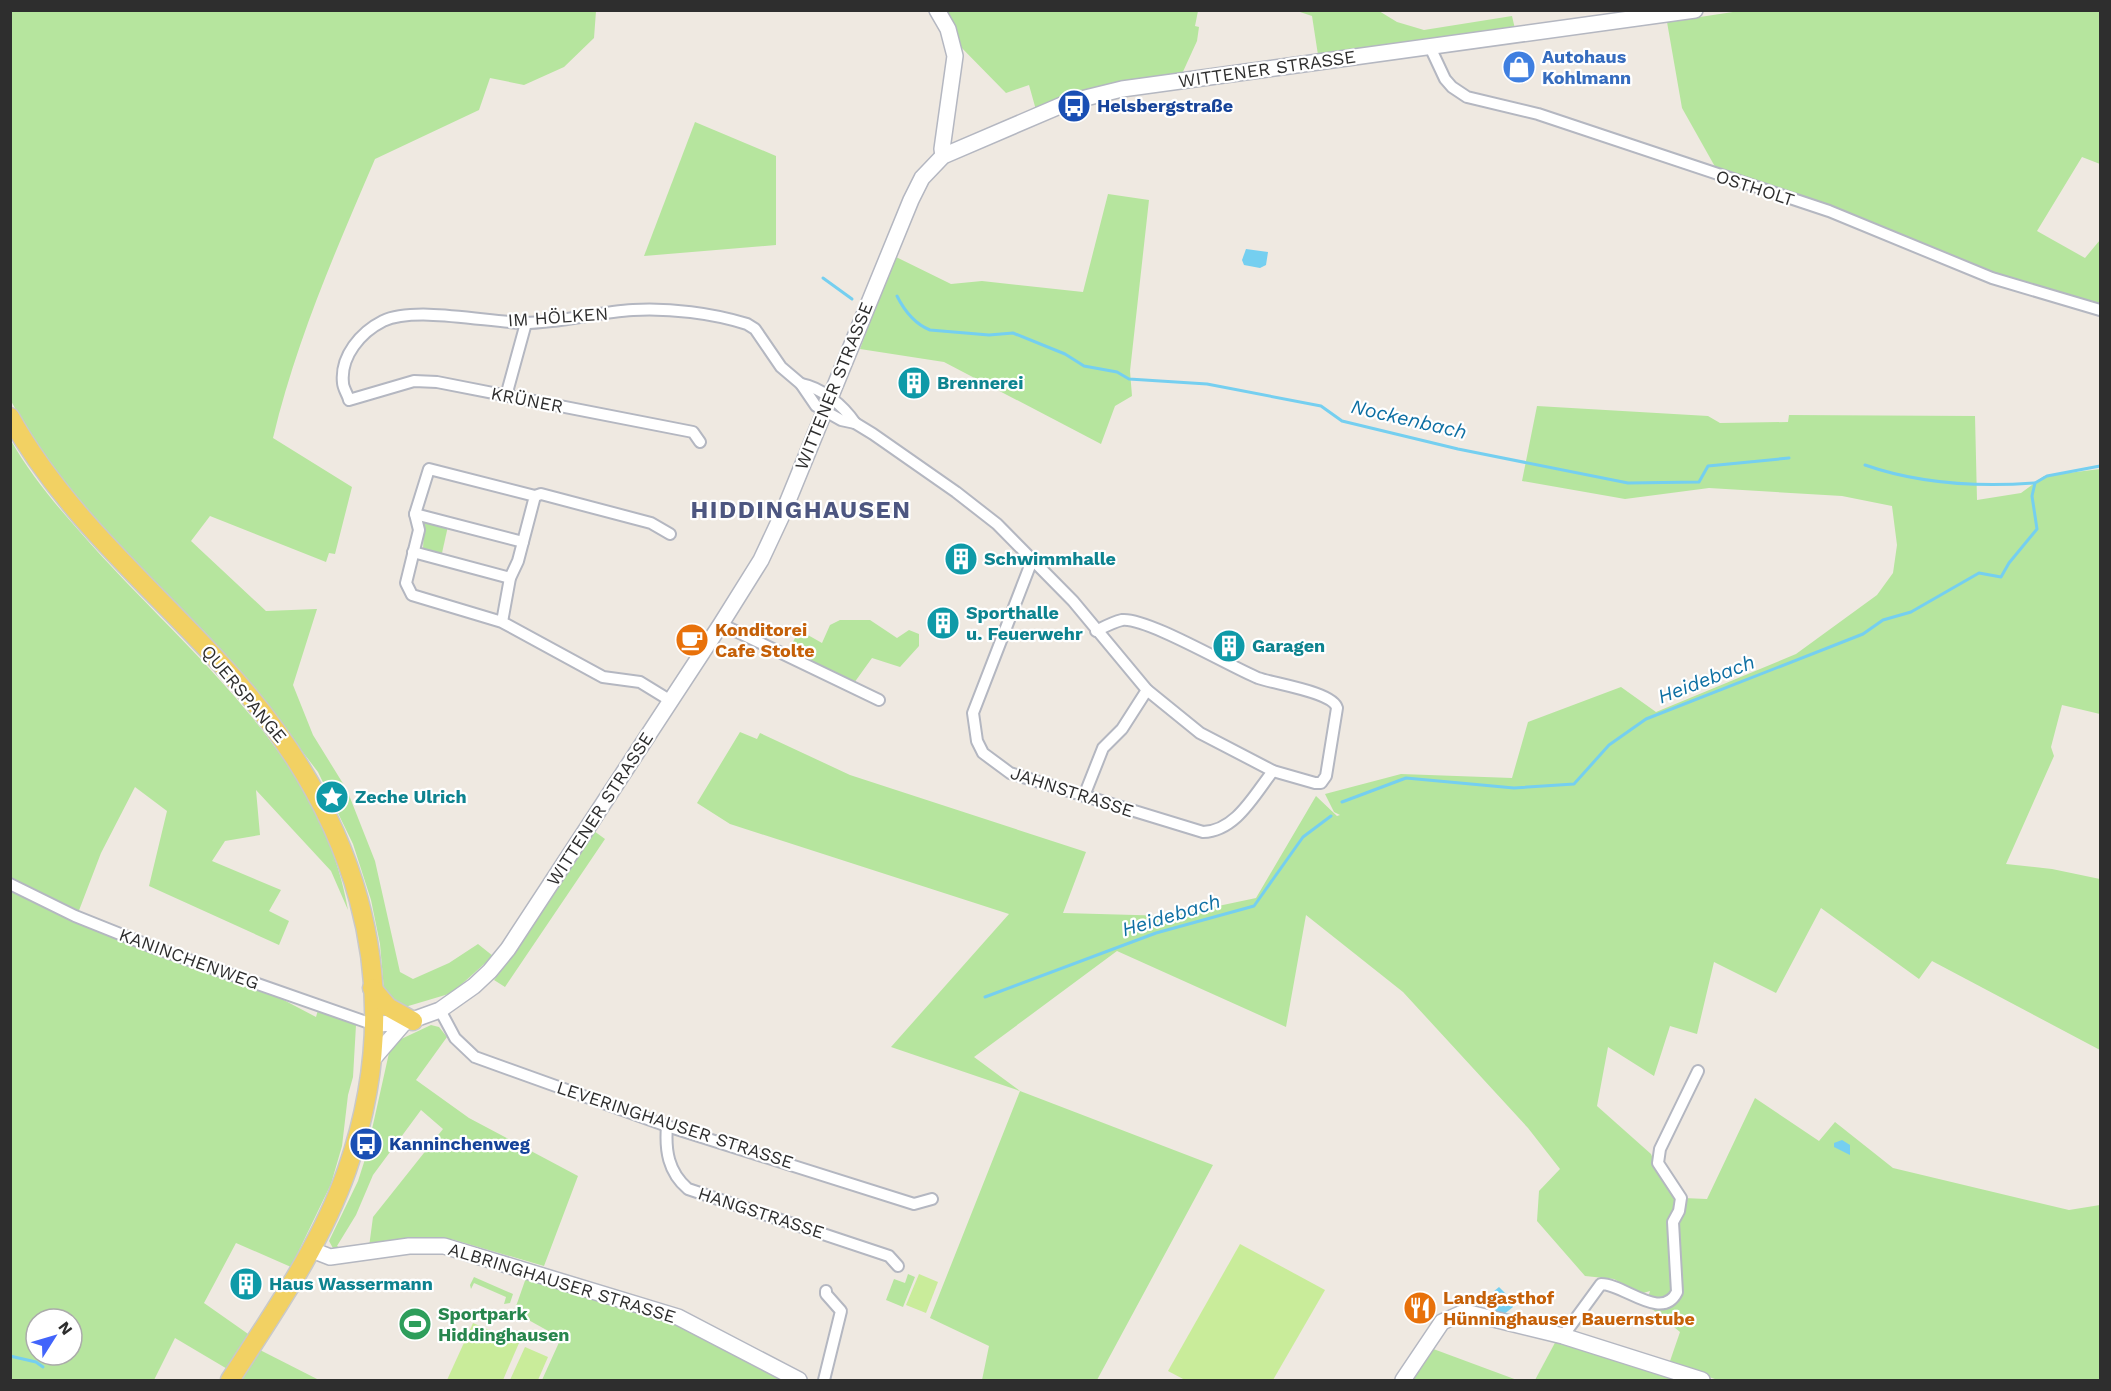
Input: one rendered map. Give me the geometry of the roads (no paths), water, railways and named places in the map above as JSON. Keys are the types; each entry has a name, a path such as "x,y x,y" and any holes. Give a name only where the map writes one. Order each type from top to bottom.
{"main road":[{"path":"937,10 948,29 955,56 942,149 943,156"},
{"name":"WITTENER STRASSE","path":"372,1024 408,1022 440,1010 474,986 508,949 722,624 772,538 910,200 922,178 943,156 1048,110 1122,89 1695,10"},
{"name":"QUERSPANGE","path":"10,417 33,457 75,512 229,672 259,706 303,769 342,846 361,907 372,988 372,1024"},
{"path":"372,988 388,1007 408,1022 373,1059"},
{"path":"230,1380 312,1250 347,1169 368,1089 373,1059 372,1024"},
{"name":"ALBRINGHAUSER STRASSE","path":"312,1250 330,1257 409,1246 444,1246 678,1317 799,1380"},
{"path":"1403,1380 1442,1322 1459,1313 1478,1314 1563,1336 1702,1380"}],"street":[{"name":"OSTHOLT","path":"1430,47 1445,80 1467,97 1538,114 1829,211 1992,278 2100,310"},
{"name":"IM HÖLKEN","path":"350,400 343,383 352,347 363,335 383,321 405,314 526,323 651,310 682,312 741,322 755,329 781,367 801,384 813,387 827,405 847,411 855,423 956,492 998,524 1074,601 1096,631 1147,690 1200,733 1273,771 1321,783 1326,776 1337,708 1336,702 1330,698 1264,680 1229,666 1145,625 1120,620 1096,631"},
{"path":"506,396 526,323"},
{"name":"KRÜNER","path":"350,400 414,381 437,382 693,432 700,442"},
{"path":"670,534 651,523 541,494 535,496 429,469 415,514 419,530 406,583 412,595 502,622 603,677 640,682 671,701"},
{"path":"502,622 510,578 523,542 535,496"},
{"path":"415,514 523,542"},
{"path":"413,552 510,578"},
{"name":"JAHNSTRASSE","path":"1033,558 973,713 977,741 988,758 1010,773 1183,828 1216,832 1230,825 1273,771"},
{"path":"722,624 879,700"},
{"path":"1084,796 1103,748 1122,729 1147,690"},
{"name":"KANINCHENWEG","path":"10,884 75,916 155,948 372,1024"},
{"name":"LEVERINGHAUSER STRASSE","path":"440,1010 455,1038 475,1057 667,1126 914,1204 932,1199"},
{"path":"1563,1336 1601,1284 1609,1284 1648,1302 1663,1305 1673,1300 1677,1292 1673,1222 1680,1211 1681,1198 1658,1163 1660,1149 1698,1071"},
{"name":"HANGSTRASSE","path":"667,1126 668,1158 679,1181 688,1189 889,1256 898,1266"},
{"path":"824,1380 841,1311 826,1291"}],"water":[{"path":"1246,249 1268,252 1266,265 1260,268 1244,265 1242,260"},
{"path":"1842,1140 1850,1145 1850,1155 1834,1147 1834,1143"},
{"path":"1499,1287 1509,1297 1513,1307 1503,1315 1492,1309 1487,1297"}],"waterway":[{"name":"Nockenbach","path":"823,278 852,299"},
{"name":"Nockenbach","path":"897,296 910,316 930,330 989,335 1013,333 1065,354 1084,366 1117,372 1129,379 1207,384 1321,406 1342,421 1458,449 1628,483 1699,482 1708,466 1789,458"},
{"name":"Nockenbach","path":"1865,465 1906,476 1949,483 1992,485 2034,483"},
{"name":"Heidebach","path":"1342,802 1406,778 1514,788 1574,784 1609,745 1646,719 1863,634 1883,620 1911,612 1979,573 2001,577 2009,563 2037,529 2032,496 2035,483 2047,476 2100,466"},
{"name":"Heidebach","path":"985,997 1156,933 1254,906 1303,837 1331,816"},
{"path":"10,1356 24,1359"}],"place":[{"name":"Autohaus Kohlmann","path":"1519,67"},
{"name":"Helsbergstraße","path":"1074,106"},
{"name":"Brennerei","path":"914,383"},
{"name":"Schwimmhalle","path":"961,559"},
{"name":"Sporthalle u. Feuerwehr","path":"943,623"},
{"name":"Konditorei Cafe Stolte","path":"692,640"},
{"name":"Garagen","path":"1229,646"},
{"name":"Zeche Ulrich","path":"332,797"},
{"name":"Kanninchenweg","path":"366,1144"},
{"name":"Haus Wassermann","path":"246,1284"},
{"name":"Landgasthof Hünninghauser Bauernstube","path":"1420,1308"},
{"name":"Sportpark Hiddinghausen","path":"415,1324"}],"district":[{"name":"HIDDINGHAUSEN","path":"801,510"}]}
